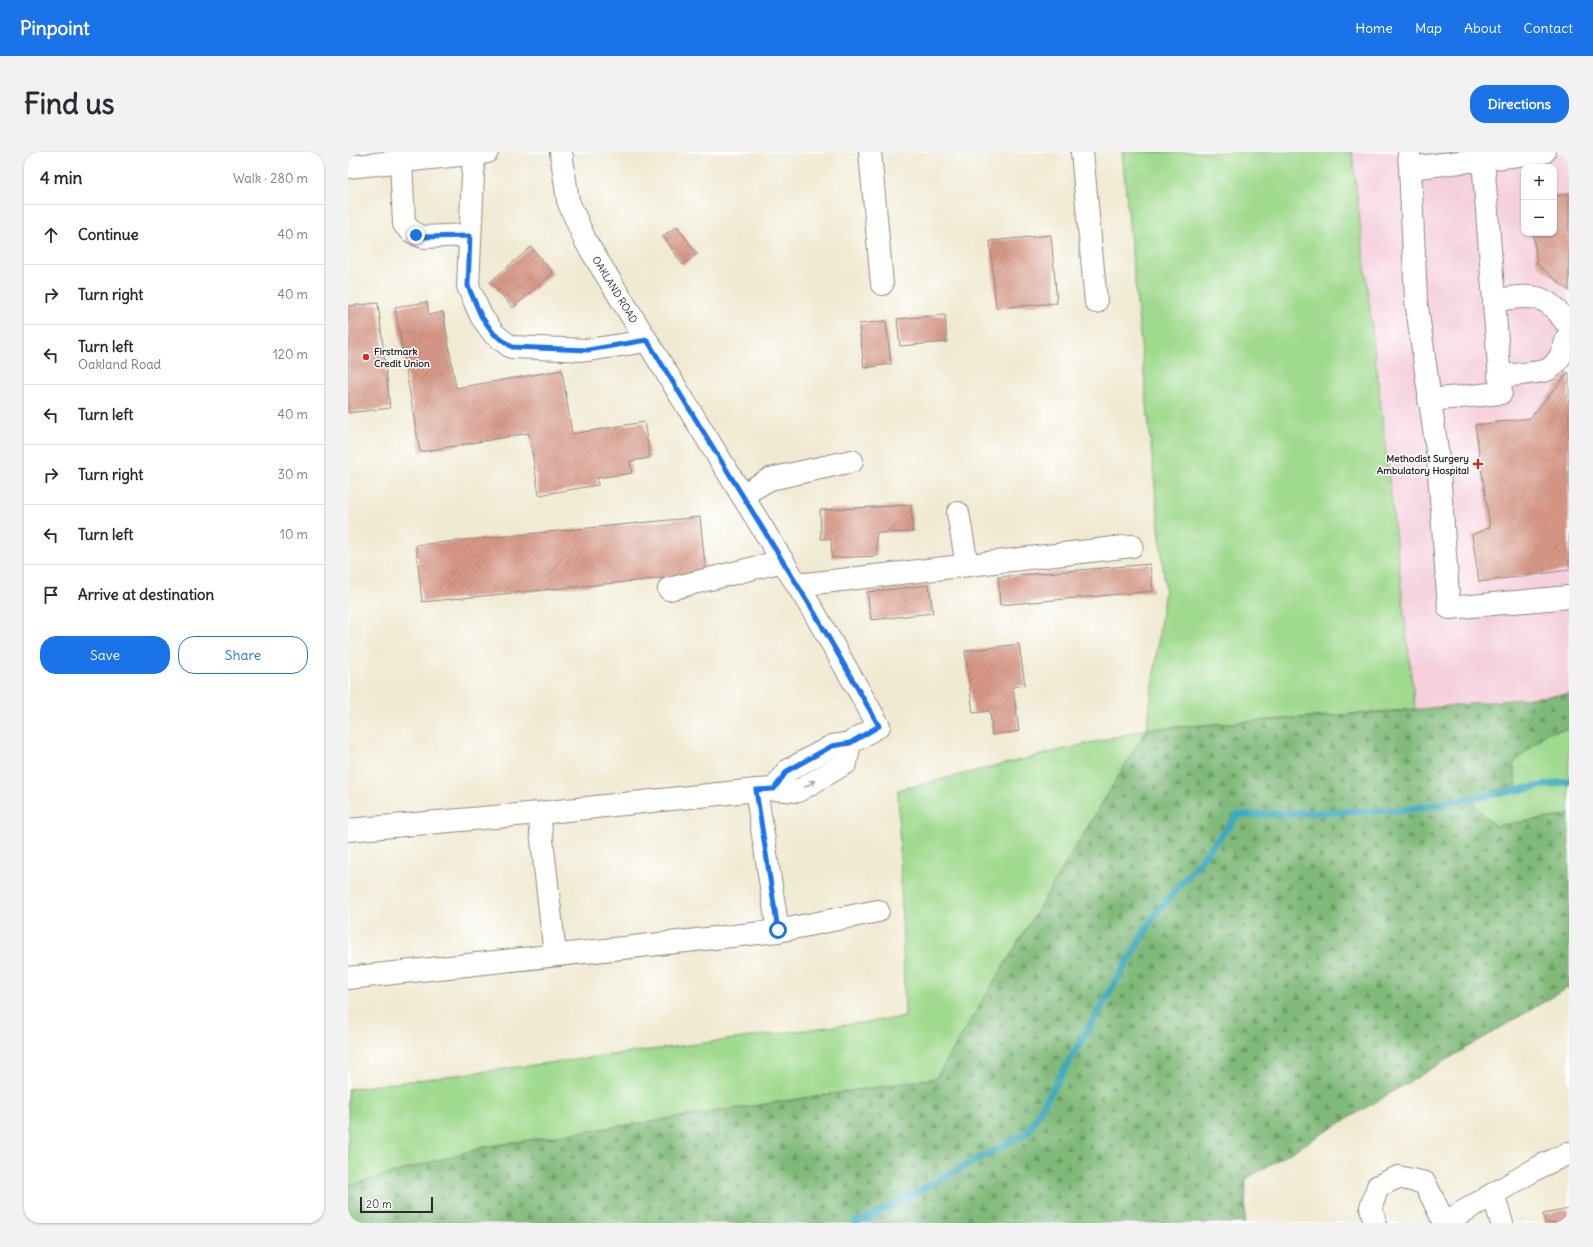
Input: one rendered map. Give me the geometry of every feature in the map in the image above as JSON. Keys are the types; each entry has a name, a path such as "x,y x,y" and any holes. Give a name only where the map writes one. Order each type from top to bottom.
{"street":[{"name":"OAKLAND ROAD","path":"561,152 568,201 586,242 798,585 879,726 850,743 846,763 798,791 765,790"},
{"path":"870,152 882,284"},
{"path":"1082,152 1096,302"},
{"path":"1544,152 1483,160 1409,160 1416,300 1438,458 1449,608 1569,597"},
{"path":"348,167 480,153 470,236 468,286 481,316 494,334 512,347 588,350 647,340"},
{"path":"1429,400 1501,393 1483,160"},
{"path":"400,161 404,224 408,229 416,235 423,237 470,236"},
{"path":"1494,300 1535,296 1547,302 1557,310 1566,329 1564,350 1557,362 1547,370 1499,376"},
{"path":"742,495 770,479 852,461"},
{"path":"958,513 967,565"},
{"path":"798,585 1132,546"},
{"path":"669,589 783,561"},
{"path":"348,830 539,813 765,790 778,930"},
{"path":"539,813 555,955"},
{"path":"348,978 778,930 878,911"},
{"path":"1375,1223 1371,1208 1378,1186 1398,1177 1425,1183 1444,1223 1541,1166 1569,1153"},
{"path":"1493,1194 1502,1223"}],"shaded area":[{"name":"Methodist Surgery Ambulatory Hospital","path":"1352,152 1569,152 1569,694 1415,709"}],"green space":[{"path":"1122,152 1352,152 1415,709 1147,729 1165,588"},
{"path":"1569,694 1569,729 1547,732 1513,764 1517,785 1468,797 1494,826 1569,815 1569,987 1246,1179 1245,1223 348,1223 348,1186 484,1147 936,1078 1147,729 1389,712"},
{"path":"1147,729 936,1078 484,1147 348,1186 348,1089 905,1017 898,790"},
{"path":"1569,729 1569,815 1494,826 1467,797 1517,785 1512,764 1547,732"}],"building":[{"path":"1569,194 1569,291 1537,264 1533,236 1557,236 1557,196"},
{"path":"677,226 697,254 683,265 663,236"},
{"path":"1051,235 1057,303 996,308 990,241"},
{"path":"531,247 553,273 513,308 490,282"},
{"path":"427,302 429,315 443,312 456,388 562,370 572,434 644,422 650,458 630,461 632,473 597,478 598,485 539,495 529,433 420,452 395,307"},
{"name":"Firstmark Credit Union","path":"378,303 390,408 348,413 348,306"},
{"path":"945,315 947,342 900,346 897,319"},
{"path":"886,321 891,364 864,368 859,324"},
{"path":"1569,372 1569,570 1479,582 1472,535 1490,527 1475,425 1530,418"},
{"path":"911,505 913,532 876,533 877,556 832,558 831,539 821,539 820,510"},
{"path":"700,517 706,574 422,602 416,545"},
{"path":"1150,564 1153,591 1000,605 998,577"},
{"path":"929,585 933,613 871,620 867,592"},
{"path":"1019,644 1025,685 1013,687 1019,731 992,735 990,711 973,713 965,651"},
{"path":"1569,1209 1569,1223 1545,1223 1543,1214"}],"waterway":[{"path":"855,1223 870,1217 1027,1133 1155,915 1238,815 1404,810 1569,781"}],"place":[{"name":"Firstmark Credit Union","path":"366,357"},
{"name":"Methodist Surgery Ambulatory Hospital","path":"1478,464"}],"route":[{"path":"416,235 423,237 470,236 468,286 481,316 494,334 512,347 588,350 647,340 814,612 879,726 850,743 832,746 787,771 774,789 756,790 778,930"}]}
